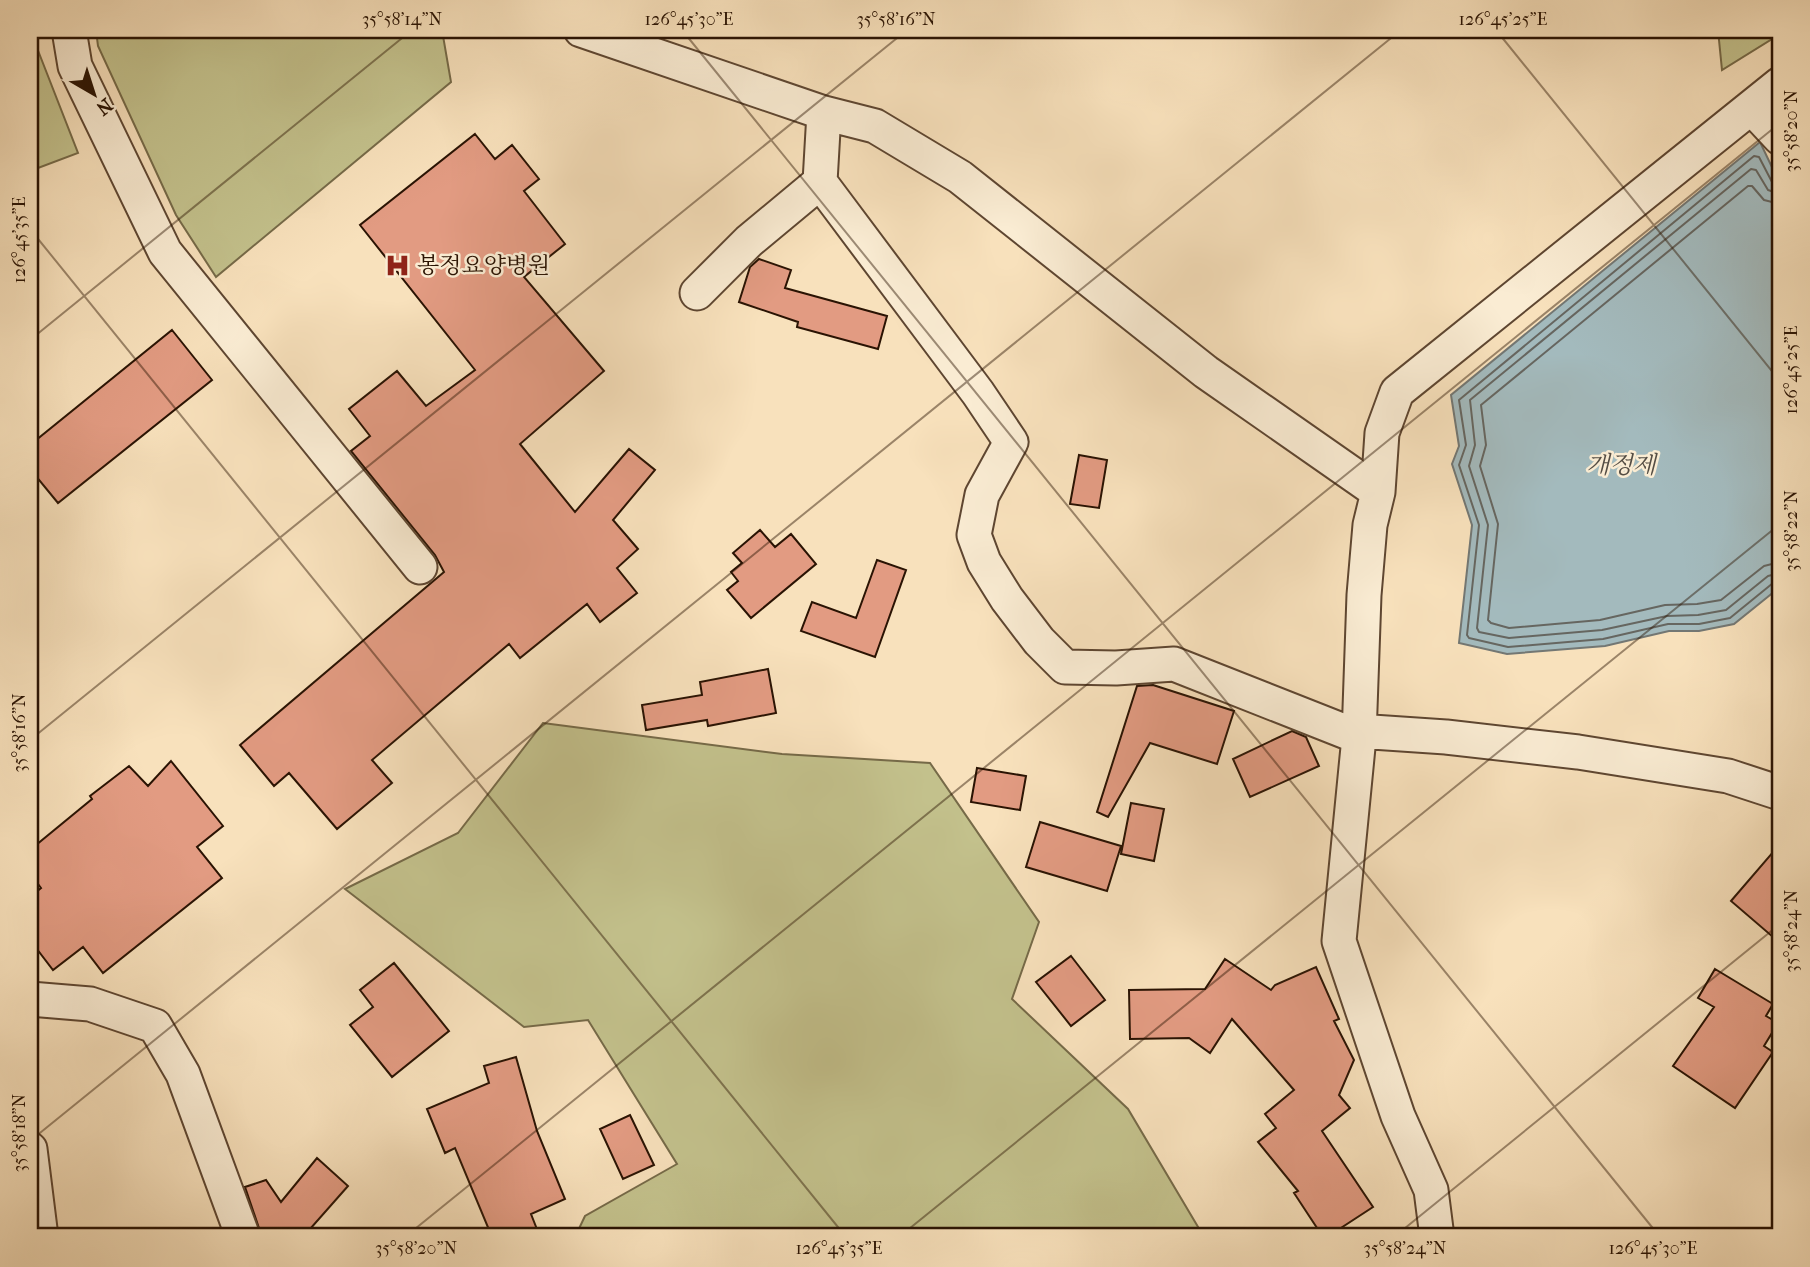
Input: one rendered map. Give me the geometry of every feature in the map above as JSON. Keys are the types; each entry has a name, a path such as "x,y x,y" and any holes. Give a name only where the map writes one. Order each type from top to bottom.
{"street":[{"path":"69,30 75,66 164,253 420,567"},
{"path":"581,30 824,113 875,126 960,177 1206,372 1378,492"},
{"path":"1437,1237 1431,1190 1398,1116 1339,941 1359,737 1364,595 1370,526 1378,492 1382,433 1397,392 1780,84"},
{"path":"1752,108 1780,138"},
{"path":"824,113 820,183 978,393 1011,442 982,495 974,535 984,562 1039,641 1065,667 1116,668 1174,664 1359,737 1372,732 1446,737 1578,752 1728,776 1780,793"},
{"path":"697,293 749,240 820,183"},
{"path":"30,999 90,1004 155,1026 183,1074 243,1237"},
{"path":"30,1149 41,1237"}],"shaded area":[{"path":"30,30 78,153 30,171"},
{"path":"96,30 442,30 451,82 216,277 176,215 98,46"},
{"path":"1718,30 1780,30 1780,34 1722,70"},
{"path":"543,723 782,754 930,763 1039,922 1012,999 1128,1109 1204,1237 575,1237 585,1216 677,1164 588,1020 524,1027 345,889 458,833"}],"water":[{"name":"개정제","path":"1760,142 1780,184 1780,587 1734,624 1699,631 1669,631 1605,646 1507,654 1459,643 1472,525 1452,464 1459,446 1451,395"}],"building":[{"path":"475,134 495,159 512,145 539,179 524,191 565,244 524,277 604,371 520,444 575,512 629,449 655,470 613,520 638,549 617,568 637,593 600,622 587,604 520,658 509,644 372,760 392,783 337,829 289,773 274,786 240,745 444,572 435,555 351,451 370,436 349,409 397,371 426,406 475,370 360,225"},
{"path":"759,259 791,270 785,288 887,316 878,349 797,327 798,322 739,302 750,267"},
{"path":"172,330 212,380 58,503 30,469 30,445"},
{"path":"1079,455 1107,460 1099,508 1070,504"},
{"path":"760,530 775,547 791,534 816,564 751,618 727,590 738,581 731,572 742,563 733,553"},
{"path":"877,560 906,570 875,657 801,631 812,602 856,618"},
{"path":"768,669 776,713 708,726 707,720 646,730 642,705 702,695 700,682"},
{"path":"1153,685 1234,711 1217,764 1150,743 1108,817 1097,812 1137,686"},
{"path":"1292,731 1306,737 1319,766 1250,797 1233,759"},
{"path":"171,761 223,826 197,847 222,878 103,973 83,947 53,970 30,940 30,897 41,888 30,873 30,850 92,799 90,796 129,766 148,786"},
{"path":"977,768 1026,776 1020,810 971,802"},
{"path":"1131,803 1164,809 1154,861 1121,854"},
{"path":"1040,822 1121,846 1107,891 1026,867"},
{"path":"1780,844 1780,943 1731,901"},
{"path":"1071,956 1105,1000 1071,1026 1036,982"},
{"path":"1225,959 1271,990 1275,985 1316,967 1339,1019 1334,1021 1354,1060 1339,1095 1350,1108 1322,1131 1373,1207 1327,1237 1323,1237 1294,1193 1298,1191 1258,1142 1276,1128 1265,1114 1294,1090 1232,1019 1210,1053 1189,1038 1130,1039 1129,990 1205,989"},
{"path":"394,963 449,1031 392,1077 350,1025 373,1007 360,990"},
{"path":"1715,969 1773,1004 1766,1016 1778,1023 1764,1046 1773,1052 1735,1108 1673,1066 1714,1007 1698,998"},
{"path":"516,1057 537,1131 565,1199 531,1214 540,1237 492,1237 455,1148 445,1153 427,1109 489,1083 484,1066"},
{"path":"630,1115 654,1165 623,1179 600,1129"},
{"path":"317,1158 348,1186 303,1237 262,1237 245,1187 266,1180 281,1202"}],"place":[{"name":"봉정요양병원","path":"397,265"}]}
